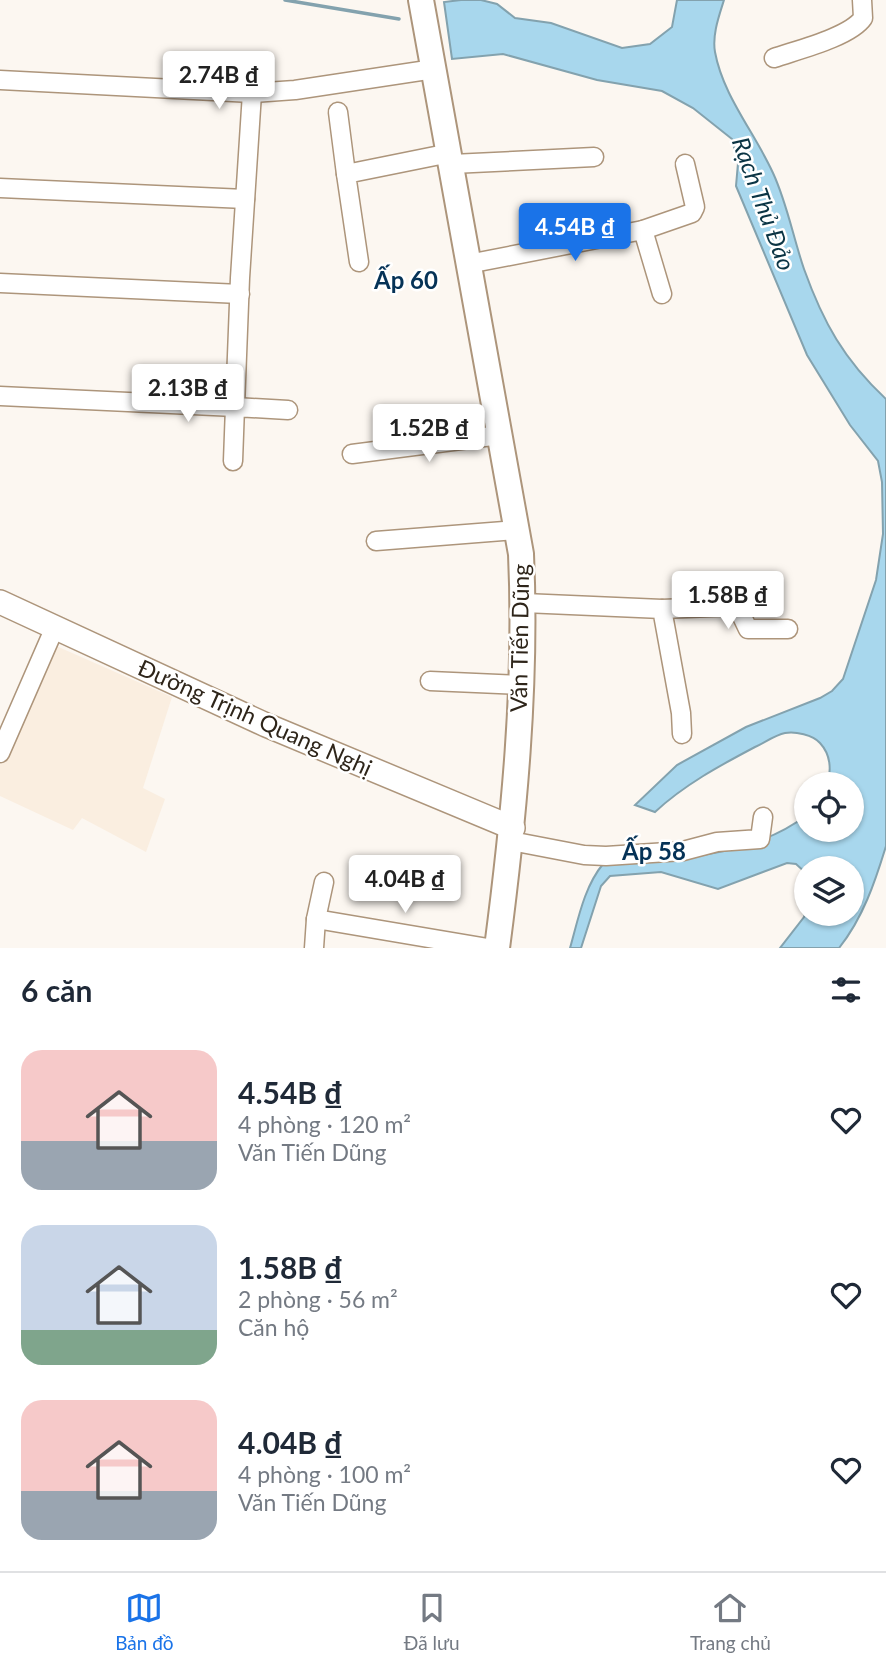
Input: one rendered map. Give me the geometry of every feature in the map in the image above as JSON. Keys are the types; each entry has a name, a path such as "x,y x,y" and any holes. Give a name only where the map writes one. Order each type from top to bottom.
{"highway":[{"name":"Văn Tiến Dũng","path":"421,0 521,554 524,603 512,835 497,948"}],"main road":[{"name":"Đường Trịnh Quang Nghị","path":"0,602 512,835"}],"street":[{"path":"774,58 847,30 860,22 863,6"},
{"path":"0,80 252,93 295,90 434,69"},
{"path":"233,461 252,93"},
{"path":"338,112 359,262"},
{"path":"346,174 451,159 594,157"},
{"path":"468,264 643,230 692,213 695,207 685,164"},
{"path":"0,188 245,199"},
{"path":"643,230 662,294"},
{"path":"0,283 240,294"},
{"path":"0,396 288,410"},
{"path":"352,454 500,435"},
{"path":"376,541 517,530"},
{"path":"524,603 662,609 737,606 748,629 788,629"},
{"path":"662,609 681,713 682,734"},
{"path":"0,753 55,627"},
{"path":"430,681 520,685"},
{"path":"512,835 606,856 683,851 717,842 761,839 763,817"},
{"path":"314,948 316,919 324,882"},
{"path":"316,919 488,948"}],"shaded area":[{"path":"54,645 172,697 143,788 165,799 146,852 82,818 73,830 0,796 0,765"}],"water":[{"name":"Rạch Thủ Đảo","path":"481,0 497,4 515,18 551,23 622,48 650,44 672,27 677,0 724,0 716,26 714,46 725,84 778,184 804,269 827,323 858,370 886,399 886,846 864,907 864,856 794,856 794,864 787,863 718,889 661,872 610,876 601,886 581,948 570,948 586,893 603,864 710,854 760,840 794,823 794,842 864,842 864,772 830,772 824,748 804,734 785,733 773,737 715,769 655,812 635,805 677,765 746,727 820,698 832,691 843,679 876,580 883,534 882,482 878,461 850,425 807,355 736,186 738,163 732,139 693,108 662,91 597,80 503,54 452,59 444,2"},
{"path":"797,926 853,926 839,948 780,948"}],"waterway":[{"path":"285,0 399,19"}],"district":[{"name":"Ấp 60","path":"406,281"},
{"name":"Ấp 58","path":"654,852"}]}
